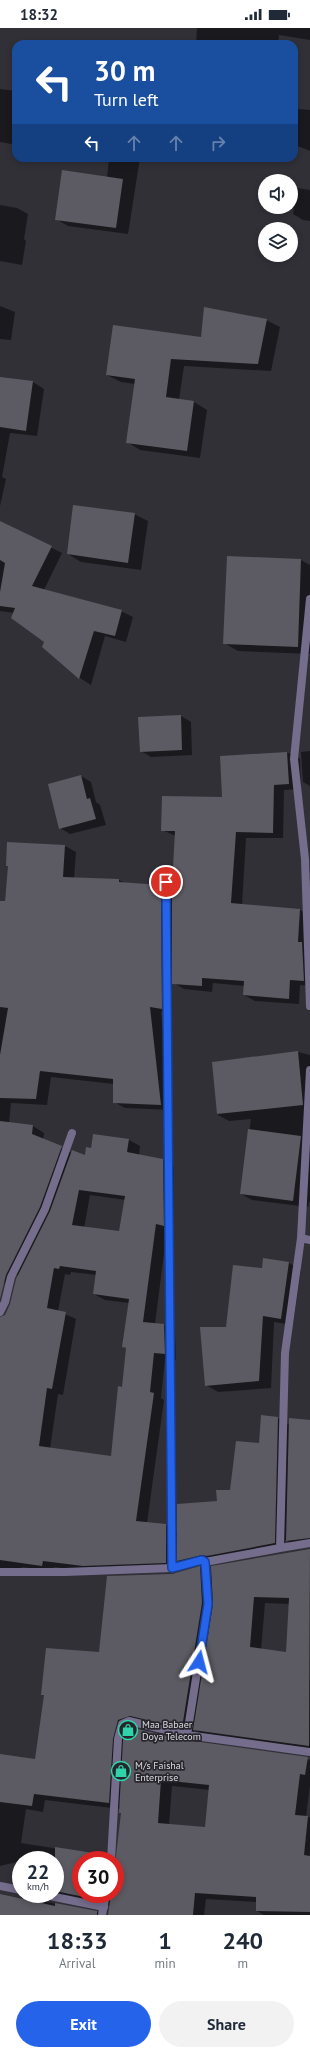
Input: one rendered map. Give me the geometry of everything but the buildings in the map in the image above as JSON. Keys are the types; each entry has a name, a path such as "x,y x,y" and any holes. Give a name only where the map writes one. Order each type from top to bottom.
{"street":[{"path":"310,599 294,759 305,859 310,1006"},
{"path":"166,882 172,1568"},
{"path":"280,1548 285,1353 301,1238 310,1070"},
{"path":"0,1312 5,1302 11,1277 45,1209 72,1133"},
{"path":"301,1238 310,1240"},
{"path":"0,1572 65,1572 172,1568 202,1560 205,1562 310,1543"},
{"path":"187,1735 208,1604 205,1562"},
{"path":"112,1851 118,1739 122,1724 129,1721 187,1735 310,1752"},
{"path":"0,1886 12,1888"},
{"path":"64,1900 103,1911"}],"place":[{"name":"Maa Babaer Doya Telecom","path":"128,1730"},
{"name":"M/s Faishal Enterprise","path":"121,1771"}],"route":[{"path":"166,882 172,1568 202,1560 205,1562 208,1604 199,1662"}]}
